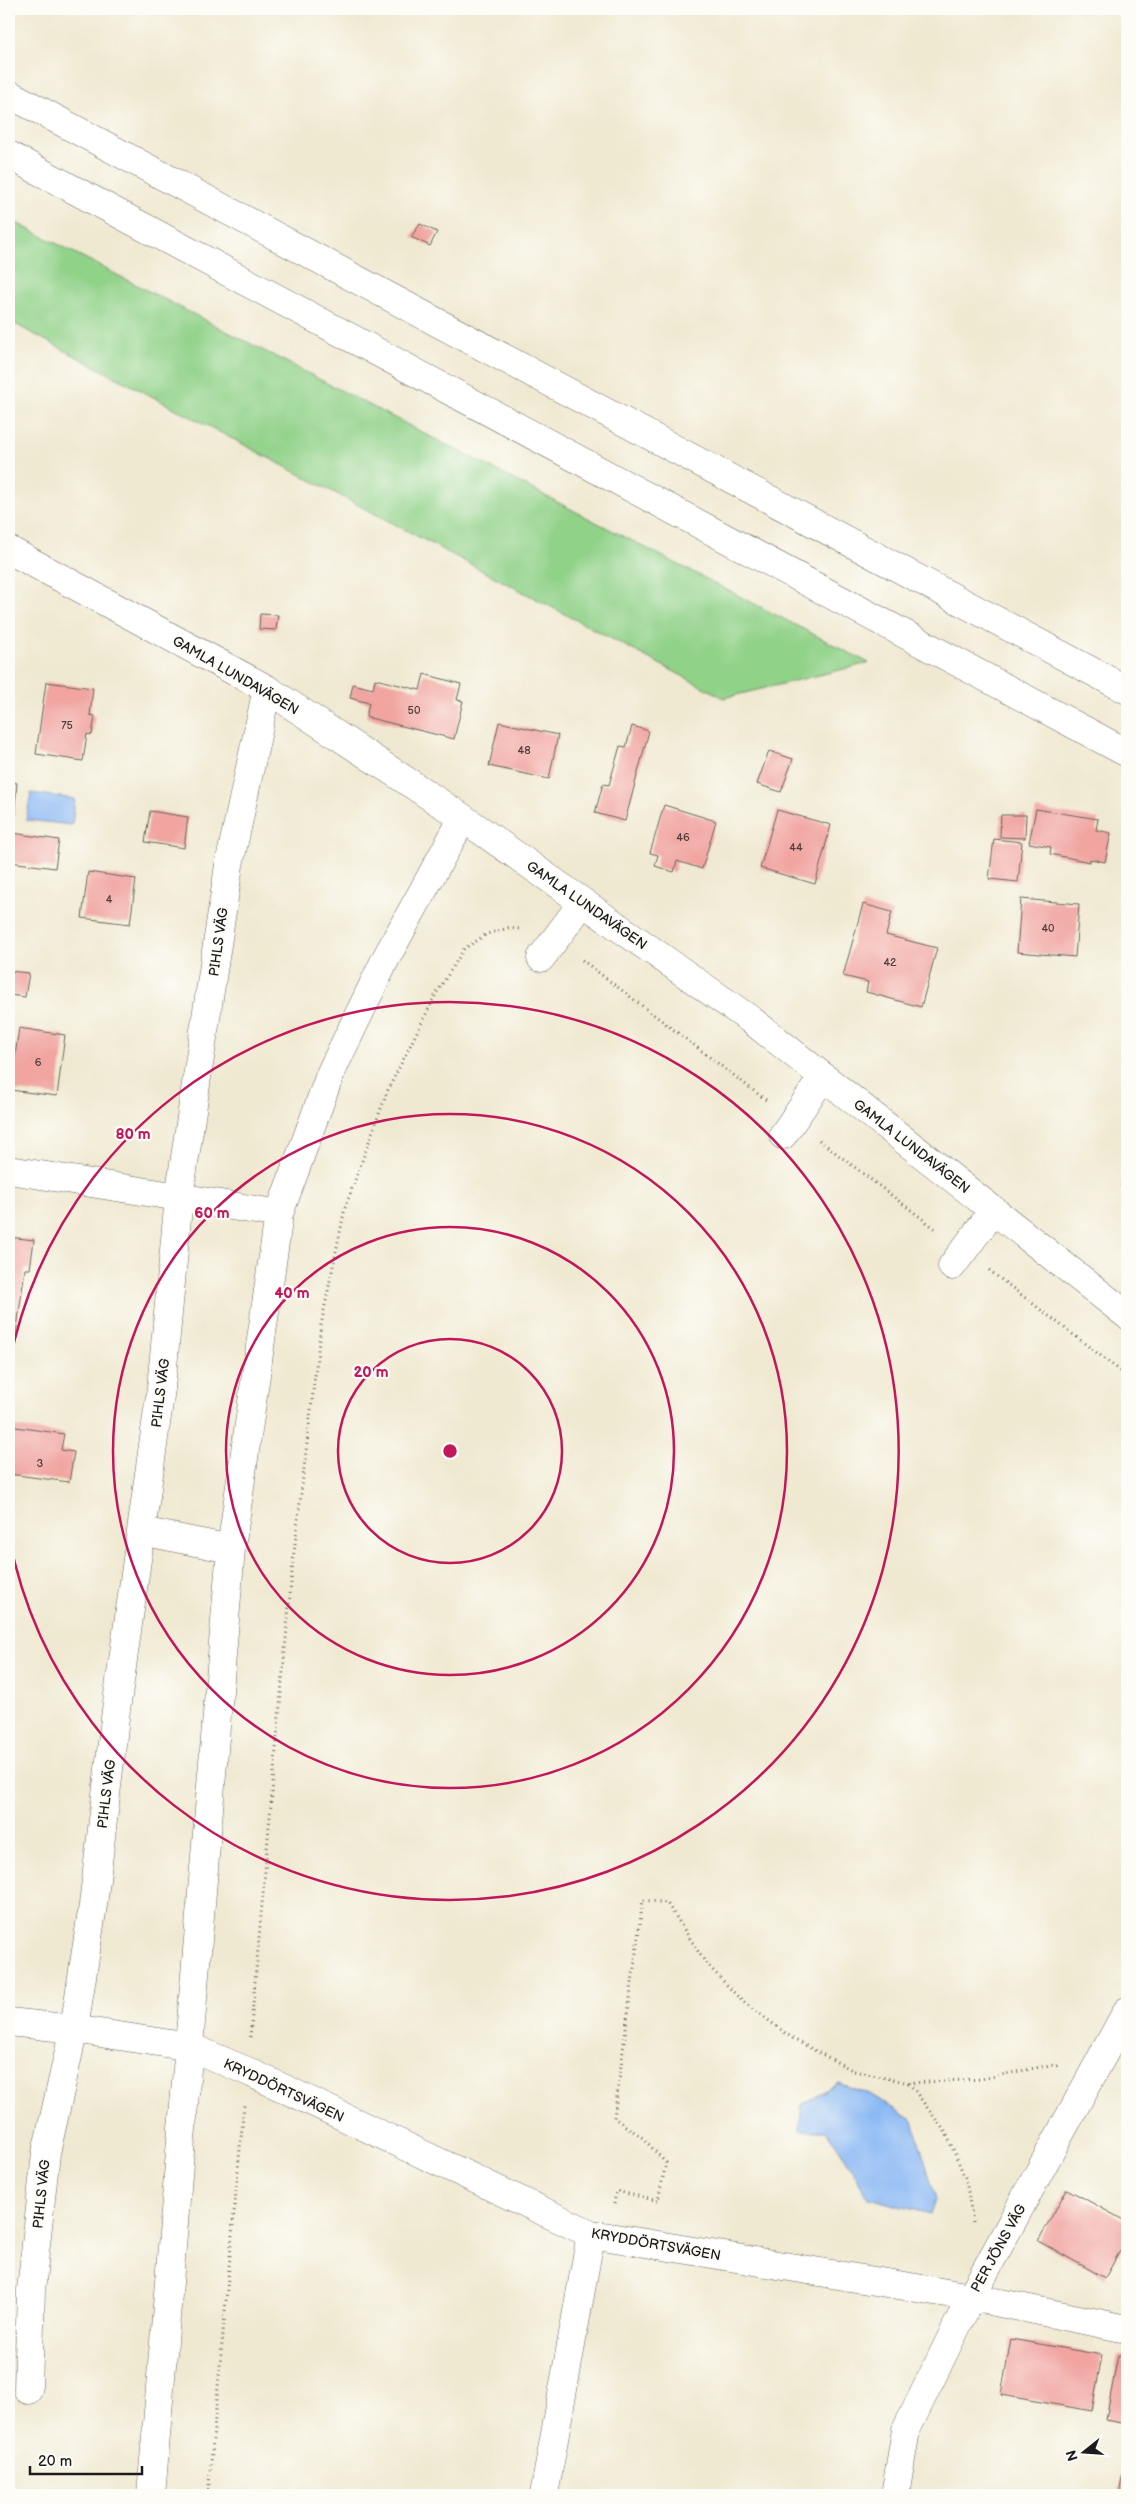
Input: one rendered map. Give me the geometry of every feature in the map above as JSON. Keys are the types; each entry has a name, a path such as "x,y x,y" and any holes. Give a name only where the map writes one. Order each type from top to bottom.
{"main road":[{"path":"9,94 1127,690"},
{"path":"9,154 1127,753"},
{"name":"GAMLA LUNDAVÄGEN","path":"9,550 266,689 463,818 751,1020 1127,1315"},
{"name":"PIHLS VÄG","path":"28,2390 31,2290 46,2153 74,2029 93,1905 116,1710 161,1388 180,1197 229,864 266,689"},
{"path":"151,2495 231,1549 279,1214 331,1072 387,956 463,818"},
{"path":"548,949 583,902"},
{"path":"788,1128 823,1077"},
{"path":"9,1170 279,1214"},
{"path":"958,1258 994,1210"},
{"path":"141,1531 231,1549"},
{"name":"PER JÖNS VÄG","path":"895,2495 906,2430 971,2297 1127,2011"},
{"name":"KRYDDÖRTSVÄGEN","path":"9,2022 74,2029 190,2047 247,2071 600,2235 971,2297 1127,2329"},
{"path":"544,2495 600,2235"}],"path":[{"path":"208,2495 293,1561 321,1325 345,1208 387,1092 436,994 464,949 487,934 508,928 531,929 548,949 958,1258 1127,1376"},
{"path":"600,2235 616,2191 658,2201 666,2164 643,2138 614,2118 643,1900 667,1903 704,1962 742,2001 795,2040 854,2072 909,2083 982,2079 1050,2065 1093,2073"},
{"path":"909,2083 946,2133 966,2180 977,2247 990,2262"}],"green space":[{"path":"9,219 869,663 724,698 9,321"}],"water":[{"path":"31,793 75,799 72,825 26,820"},
{"path":"838,2083 870,2094 913,2121 936,2199 931,2214 868,2198 841,2151 827,2131 800,2131 801,2105"}],"building":[{"path":"420,224 437,232 430,246 411,237"},
{"path":"260,614 278,615 276,630 259,629"},
{"path":"424,674 461,684 457,700 463,701 454,739 366,717 369,703 350,698 353,684 373,689 375,679 420,690"},
{"path":"46,682 93,688 90,715 95,716 92,735 87,734 83,761 36,754"},
{"path":"499,722 558,735 549,779 489,766"},
{"path":"632,726 649,731 625,821 595,813 603,784 609,785 620,746 626,747"},
{"path":"769,751 793,759 781,792 757,784"},
{"path":"9,782 17,783 14,816 9,816"},
{"path":"664,805 716,821 702,869 677,861 674,872 655,866 658,855 650,853"},
{"path":"1036,809 1098,819 1096,830 1111,833 1105,862 1090,859 1090,862 1050,854 1051,847 1029,843"},
{"path":"777,810 831,825 815,884 760,868"},
{"path":"150,811 188,817 184,848 145,842"},
{"path":"1001,815 1026,815 1025,838 1000,837"},
{"path":"13,833 59,840 55,868 10,862"},
{"path":"994,839 1022,842 1018,882 989,879"},
{"path":"88,872 136,879 130,924 82,918"},
{"path":"1021,899 1079,904 1075,957 1017,952"},
{"path":"863,904 892,912 886,935 937,948 921,1007 866,992 868,982 843,976"},
{"path":"9,971 29,973 25,997 9,995"},
{"path":"19,1028 65,1035 57,1096 10,1090"},
{"path":"1127,1160 1127,1188 1121,1187"},
{"path":"9,1237 34,1240 30,1269 25,1269 14,1350 9,1349"},
{"path":"9,1426 64,1434 61,1450 74,1452 69,1482 9,1474"},
{"path":"1067,2189 1127,2222 1127,2238 1105,2278 1038,2241"},
{"path":"1011,2339 1102,2355 1092,2411 1001,2395"},
{"path":"1118,2355 1127,2357 1127,2424 1106,2420"},
{"path":"1123,2471 1127,2471 1127,2495 1119,2495"}]}
